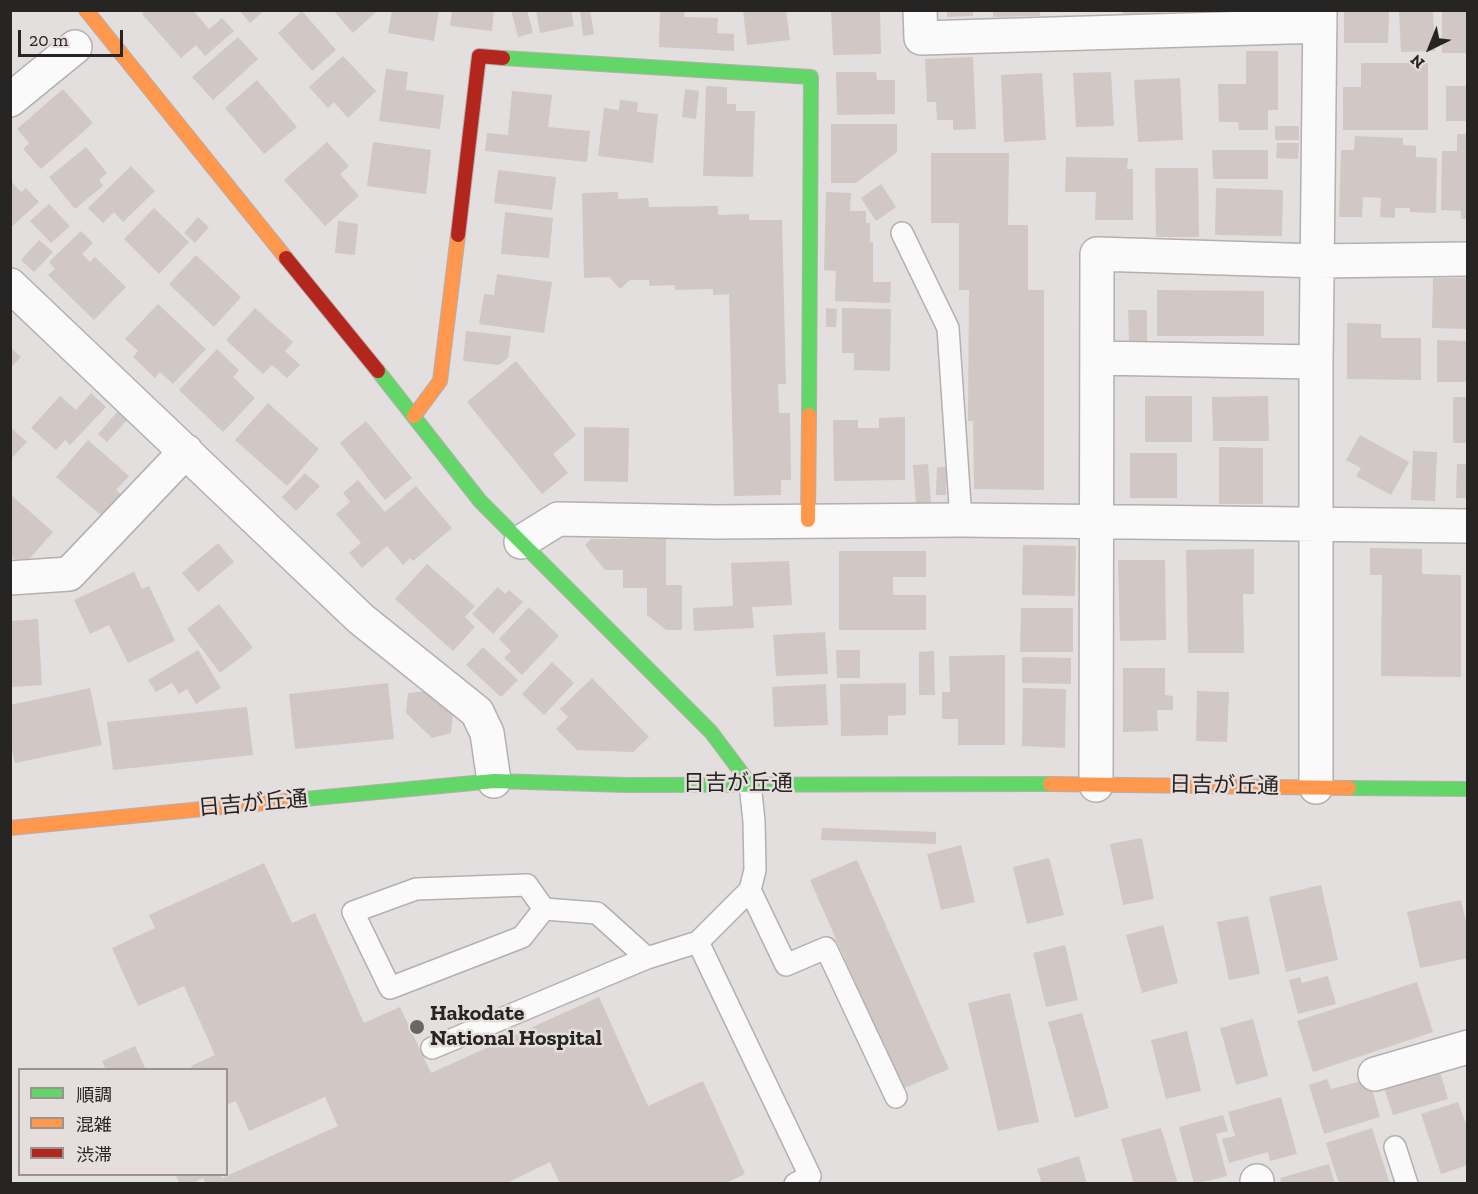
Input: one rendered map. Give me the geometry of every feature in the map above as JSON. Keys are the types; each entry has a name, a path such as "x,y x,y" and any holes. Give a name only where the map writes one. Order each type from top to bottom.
{"street":[{"path":"86,10 480,501 711,732 750,784"},
{"path":"920,10 921,38 1320,18 1316,362 1316,787"},
{"path":"10,100 75,47"},
{"path":"414,416 440,381 479,56 811,77 808,520"},
{"path":"1096,785 1096,254 1318,261 1467,259"},
{"path":"10,285 361,619 477,712 487,733 494,782"},
{"path":"1097,358 1316,362"},
{"path":"10,578 69,574 186,451"},
{"path":"521,542 558,519 715,522 961,520 1467,526"},
{"name":"日吉が丘通","path":"10,828 494,782 626,785 1096,785 1467,789"},
{"path":"1375,1074 1467,1047"}],"lane":[{"path":"902,233 948,328 961,520"},
{"path":"432,1048 647,958 698,942 750,890 755,870 754,821 750,784"},
{"path":"544,909 522,938 390,988 353,912 416,889 526,885 544,909 597,913 647,958"},
{"path":"750,890 786,965 826,948 896,1097"},
{"path":"698,942 810,1176 795,1184"},
{"path":"1395,1147 1407,1184"}],"building":[{"path":"146,10 193,10 209,29 222,18 234,31 205,56 196,45 181,58 142,14"},
{"path":"239,10 265,10 250,23"},
{"path":"333,10 378,10 353,33"},
{"path":"392,10 439,10 434,41 388,33"},
{"path":"452,10 494,10 492,31 450,26"},
{"path":"511,10 527,10 533,33 518,37"},
{"path":"536,10 571,10 574,26 540,33"},
{"path":"580,10 590,10 594,34 583,36"},
{"path":"660,10 685,10 684,17 718,18 717,33 734,34 734,51 659,47"},
{"path":"743,10 786,10 790,40 747,45"},
{"path":"831,10 880,10 881,54 833,55"},
{"path":"947,10 973,10 973,16 947,17"},
{"path":"993,10 1040,10 1040,16 993,17"},
{"path":"1123,10 1162,10 1162,16 1123,17"},
{"path":"1344,10 1389,10 1388,43 1344,43"},
{"path":"1399,10 1433,10 1435,51 1401,52"},
{"path":"1442,10 1468,10 1468,53 1442,53"},
{"path":"302,11 336,50 312,71 278,33"},
{"path":"238,37 258,59 213,100 192,77"},
{"path":"1246,51 1278,51 1278,110 1268,110 1268,130 1239,130 1238,122 1219,122 1218,84 1246,84"},
{"path":"343,56 376,91 348,118 334,102 328,108 309,87"},
{"path":"973,57 976,129 953,130 953,120 937,120 936,102 927,102 925,59"},
{"path":"1361,63 1428,63 1428,130 1343,130 1343,87 1361,87"},
{"path":"386,69 408,72 406,90 444,95 440,129 379,121"},
{"path":"836,72 876,72 877,80 895,80 895,114 837,115"},
{"path":"1111,72 1114,126 1076,127 1073,73"},
{"path":"1042,73 1046,140 1004,142 1001,75"},
{"path":"1180,78 1183,140 1138,142 1134,80"},
{"path":"257,80 297,127 264,154 225,108"},
{"path":"706,86 727,87 727,104 736,104 736,111 755,111 753,177 703,176"},
{"path":"1446,86 1468,86 1468,121 1446,121"},
{"path":"63,89 93,123 41,169 23,149 29,143 17,129"},
{"path":"685,89 699,91 696,119 682,117"},
{"path":"512,91 552,95 548,127 590,131 587,162 485,151 487,133 508,135"},
{"path":"620,100 638,102 637,112 658,114 653,163 598,156 604,108 619,110"},
{"path":"831,124 897,124 897,152 856,183 831,183"},
{"path":"1275,126 1299,126 1299,140 1275,140"},
{"path":"1457,134 1468,134 1468,219 1461,219 1461,211 1441,210 1442,151 1457,151"},
{"path":"1355,136 1403,138 1403,145 1416,146 1416,157 1437,158 1436,213 1410,212 1410,208 1395,208 1395,218 1380,217 1381,198 1363,197 1362,217 1339,217 1341,150 1354,150"},
{"path":"327,142 349,166 340,174 359,196 325,226 284,180"},
{"path":"373,142 431,150 426,194 367,186"},
{"path":"1277,143 1299,143 1298,159 1276,158"},
{"path":"86,147 107,173 99,180 103,186 75,209 49,177"},
{"path":"1212,150 1268,150 1268,179 1213,179"},
{"path":"931,153 1009,153 1008,225 1028,225 1028,290 1044,290 1044,490 974,489 973,421 968,421 969,290 959,290 959,223 931,223"},
{"path":"1066,157 1128,158 1127,169 1133,169 1133,220 1095,220 1096,192 1065,192"},
{"path":"131,166 155,191 123,222 114,212 103,223 88,208"},
{"path":"1155,168 1198,168 1199,237 1156,237"},
{"path":"498,170 556,177 552,210 494,203"},
{"path":"10,180 21,192 26,188 39,202 10,228"},
{"path":"881,184 896,207 876,221 861,198"},
{"path":"1216,188 1283,190 1282,236 1215,235"},
{"path":"618,192 618,199 648,198 649,207 718,206 718,215 749,214 749,220 782,220 786,384 778,384 779,413 790,413 791,480 781,480 781,495 734,496 729,294 713,295 713,289 675,290 675,285 649,286 649,280 630,280 620,289 609,277 584,278 582,193"},
{"path":"826,192 851,193 850,211 866,211 866,223 870,223 870,242 873,242 873,282 891,282 890,303 835,301 836,271 824,270"},
{"path":"49,204 70,226 51,243 30,221"},
{"path":"154,208 189,242 159,274 124,239"},
{"path":"505,212 553,218 549,258 501,254"},
{"path":"198,217 209,227 195,243 184,233"},
{"path":"338,221 358,224 355,255 335,253"},
{"path":"81,231 93,243 82,254 90,262 95,257 126,287 94,320 48,275 55,269 49,262"},
{"path":"39,240 53,252 34,272 21,260"},
{"path":"196,255 241,297 214,327 169,284"},
{"path":"497,274 552,282 544,333 479,324 484,294 494,295"},
{"path":"1433,278 1468,278 1468,329 1432,328"},
{"path":"1157,290 1264,291 1264,336 1157,336"},
{"path":"158,304 206,349 173,384 160,372 155,378 133,357 138,351 125,339"},
{"path":"255,308 293,342 285,351 300,365 287,378 272,365 263,374 226,340"},
{"path":"826,308 837,309 836,327 826,327"},
{"path":"842,308 891,309 890,371 854,370 854,353 842,353"},
{"path":"1128,310 1147,310 1147,342 1129,342"},
{"path":"1347,323 1381,324 1381,338 1421,338 1421,380 1347,379"},
{"path":"466,331 511,336 508,358 499,365 463,361"},
{"path":"1437,340 1468,341 1468,382 1437,382"},
{"path":"10,347 21,357 10,368"},
{"path":"217,349 239,370 233,377 255,398 223,432 179,390"},
{"path":"516,361 576,435 553,454 568,473 542,494 467,402"},
{"path":"91,393 106,407 70,445 65,440 56,450 31,428 60,396 76,410"},
{"path":"1145,396 1192,396 1192,442 1145,442"},
{"path":"1268,396 1269,441 1213,441 1212,397"},
{"path":"1453,397 1468,397 1468,443 1453,443"},
{"path":"268,403 319,449 287,486 235,440"},
{"path":"118,411 127,420 107,442 98,434"},
{"path":"905,417 905,480 834,481 833,420 858,420 858,428 879,428 879,418"},
{"path":"366,421 412,478 385,500 340,443"},
{"path":"10,427 27,442 10,460"},
{"path":"584,427 629,428 628,482 584,481"},
{"path":"1360,435 1409,462 1391,495 1356,476 1361,468 1346,460"},
{"path":"88,440 129,476 116,490 122,495 103,517 56,477"},
{"path":"1219,447 1263,448 1263,504 1219,504"},
{"path":"1413,451 1437,452 1435,501 1411,500"},
{"path":"1130,453 1177,453 1177,498 1130,498"},
{"path":"928,464 931,503 916,504 913,465"},
{"path":"1457,464 1468,464 1468,498 1456,498"},
{"path":"937,467 946,467 946,495 936,495"},
{"path":"305,473 320,486 296,511 282,497"},
{"path":"358,480 385,512 416,486 452,528 413,561 410,558 403,565 387,546 362,568 349,553 361,543 336,514 350,502 343,493"},
{"path":"10,494 53,532 23,566 10,555 12,541 10,539"},
{"path":"591,539 666,539 666,585 682,585 682,630 666,630 647,615 647,588 623,588 623,570 605,570 585,545"},
{"path":"218,543 234,562 198,592 182,573"},
{"path":"1023,545 1076,546 1075,596 1022,595"},
{"path":"1370,548 1422,549 1422,574 1461,575 1461,677 1381,676 1382,575 1370,575"},
{"path":"1254,549 1254,594 1243,594 1244,653 1188,653 1186,550"},
{"path":"839,551 926,551 926,577 893,577 893,595 926,595 926,630 839,630"},
{"path":"1118,560 1165,560 1166,640 1120,641"},
{"path":"789,561 792,605 752,607 754,628 694,631 693,608 733,606 731,563"},
{"path":"427,564 475,606 465,617 475,627 453,651 395,599"},
{"path":"134,572 142,589 149,586 175,641 128,663 109,625 90,634 74,600"},
{"path":"498,587 505,594 509,590 523,602 493,634 472,614"},
{"path":"219,604 253,648 220,673 187,629"},
{"path":"529,607 559,636 522,675 504,658 511,651 499,639"},
{"path":"1021,608 1073,608 1073,652 1020,652"},
{"path":"38,619 42,685 10,687 10,621"},
{"path":"825,632 828,674 776,676 773,635"},
{"path":"483,647 518,680 501,697 466,665"},
{"path":"198,650 221,688 196,704 187,689 179,694 172,683 156,692 148,680"},
{"path":"836,650 860,650 860,678 837,678"},
{"path":"934,651 935,695 919,695 919,652"},
{"path":"1005,655 1005,745 958,745 958,719 942,719 942,692 950,692 949,656"},
{"path":"1022,657 1071,658 1071,684 1022,683"},
{"path":"552,662 574,683 544,715 522,694"},
{"path":"1123,668 1165,668 1165,695 1173,696 1173,710 1157,710 1158,731 1123,732"},
{"path":"592,678 649,737 633,752 577,750 556,729 568,717 560,709"},
{"path":"388,683 394,739 295,749 289,694"},
{"path":"906,683 906,715 888,716 888,735 841,736 840,684"},
{"path":"826,684 828,725 774,727 772,687"},
{"path":"90,688 102,745 15,763 10,741 10,705"},
{"path":"1023,688 1066,689 1065,748 1022,746"},
{"path":"428,691 453,713 451,733 432,738 406,713 408,693"},
{"path":"1197,691 1229,692 1227,742 1196,741"},
{"path":"247,707 253,755 113,770 107,722"},
{"path":"822,828 936,832 936,844 821,840"},
{"path":"1142,838 1154,899 1123,905 1110,844"},
{"path":"961,845 975,902 941,910 927,854"},
{"path":"1049,858 1064,915 1027,924 1013,867"},
{"path":"857,860 949,1069 902,1089 810,880"},
{"path":"264,863 292,923 315,913 364,1023 400,1007 431,1073 599,997 648,1106 703,1081 745,1174 724,1184 560,1184 550,1162 505,1184 206,1184 203,1178 191,1184 180,1184 176,1176 221,1176 222,1178 228,1176 338,1126 325,1097 249,1131 236,1101 228,1104 228,1068 192,1068 191,1066 215,1055 184,986 138,1006 112,948 155,928 149,915"},
{"path":"1321,885 1338,960 1286,972 1269,897"},
{"path":"1461,900 1468,931 1468,958 1420,968 1407,912"},
{"path":"1248,916 1260,974 1229,980 1217,922"},
{"path":"1163,925 1178,983 1142,993 1126,935"},
{"path":"1065,945 1078,1000 1046,1007 1033,953"},
{"path":"1328,976 1336,1004 1298,1014 1289,980 1300,977 1302,983"},
{"path":"1417,982 1433,1032 1313,1072 1297,1021"},
{"path":"1010,993 1039,1122 998,1131 968,1003"},
{"path":"1082,1013 1109,1108 1075,1118 1048,1022"},
{"path":"1253,1019 1268,1076 1236,1085 1220,1028"},
{"path":"1187,1031 1201,1091 1166,1099 1151,1040"},
{"path":"135,1046 145,1068 105,1068 102,1061"},
{"path":"1440,1072 1448,1099 1393,1115 1381,1078"},
{"path":"1327,1079 1331,1089 1369,1079 1380,1117 1324,1134 1309,1085"},
{"path":"1281,1097 1297,1154 1270,1161 1268,1152 1229,1163 1222,1139 1235,1136 1228,1112"},
{"path":"1458,1102 1468,1129 1468,1165 1441,1174 1421,1114"},
{"path":"1223,1115 1228,1131 1216,1134 1227,1176 1194,1184 1179,1127"},
{"path":"1161,1128 1178,1184 1134,1184 1121,1139"},
{"path":"1372,1128 1390,1184 1339,1184 1326,1143"},
{"path":"1079,1156 1087,1184 1042,1184 1037,1169"},
{"path":"1329,1164 1335,1184 1282,1184 1280,1178"}],"traffic: fast":[{"path":"503,58 811,77 809,415"},
{"path":"378,371 480,501 711,732 750,784"},
{"path":"294,800 494,781 626,785 1050,784"},
{"path":"1349,788 1468,789"}],"traffic: slow":[{"path":"86,10 286,258"},
{"path":"414,416 440,381 458,235"},
{"path":"808,520 809,415"},
{"path":"1050,784 1349,788"},
{"path":"10,828 294,800"}],"traffic: jam":[{"path":"458,235 479,56 503,58"},
{"path":"286,258 378,371"}],"place":[{"name":"Hakodate National Hospital","path":"417,1027"}]}
